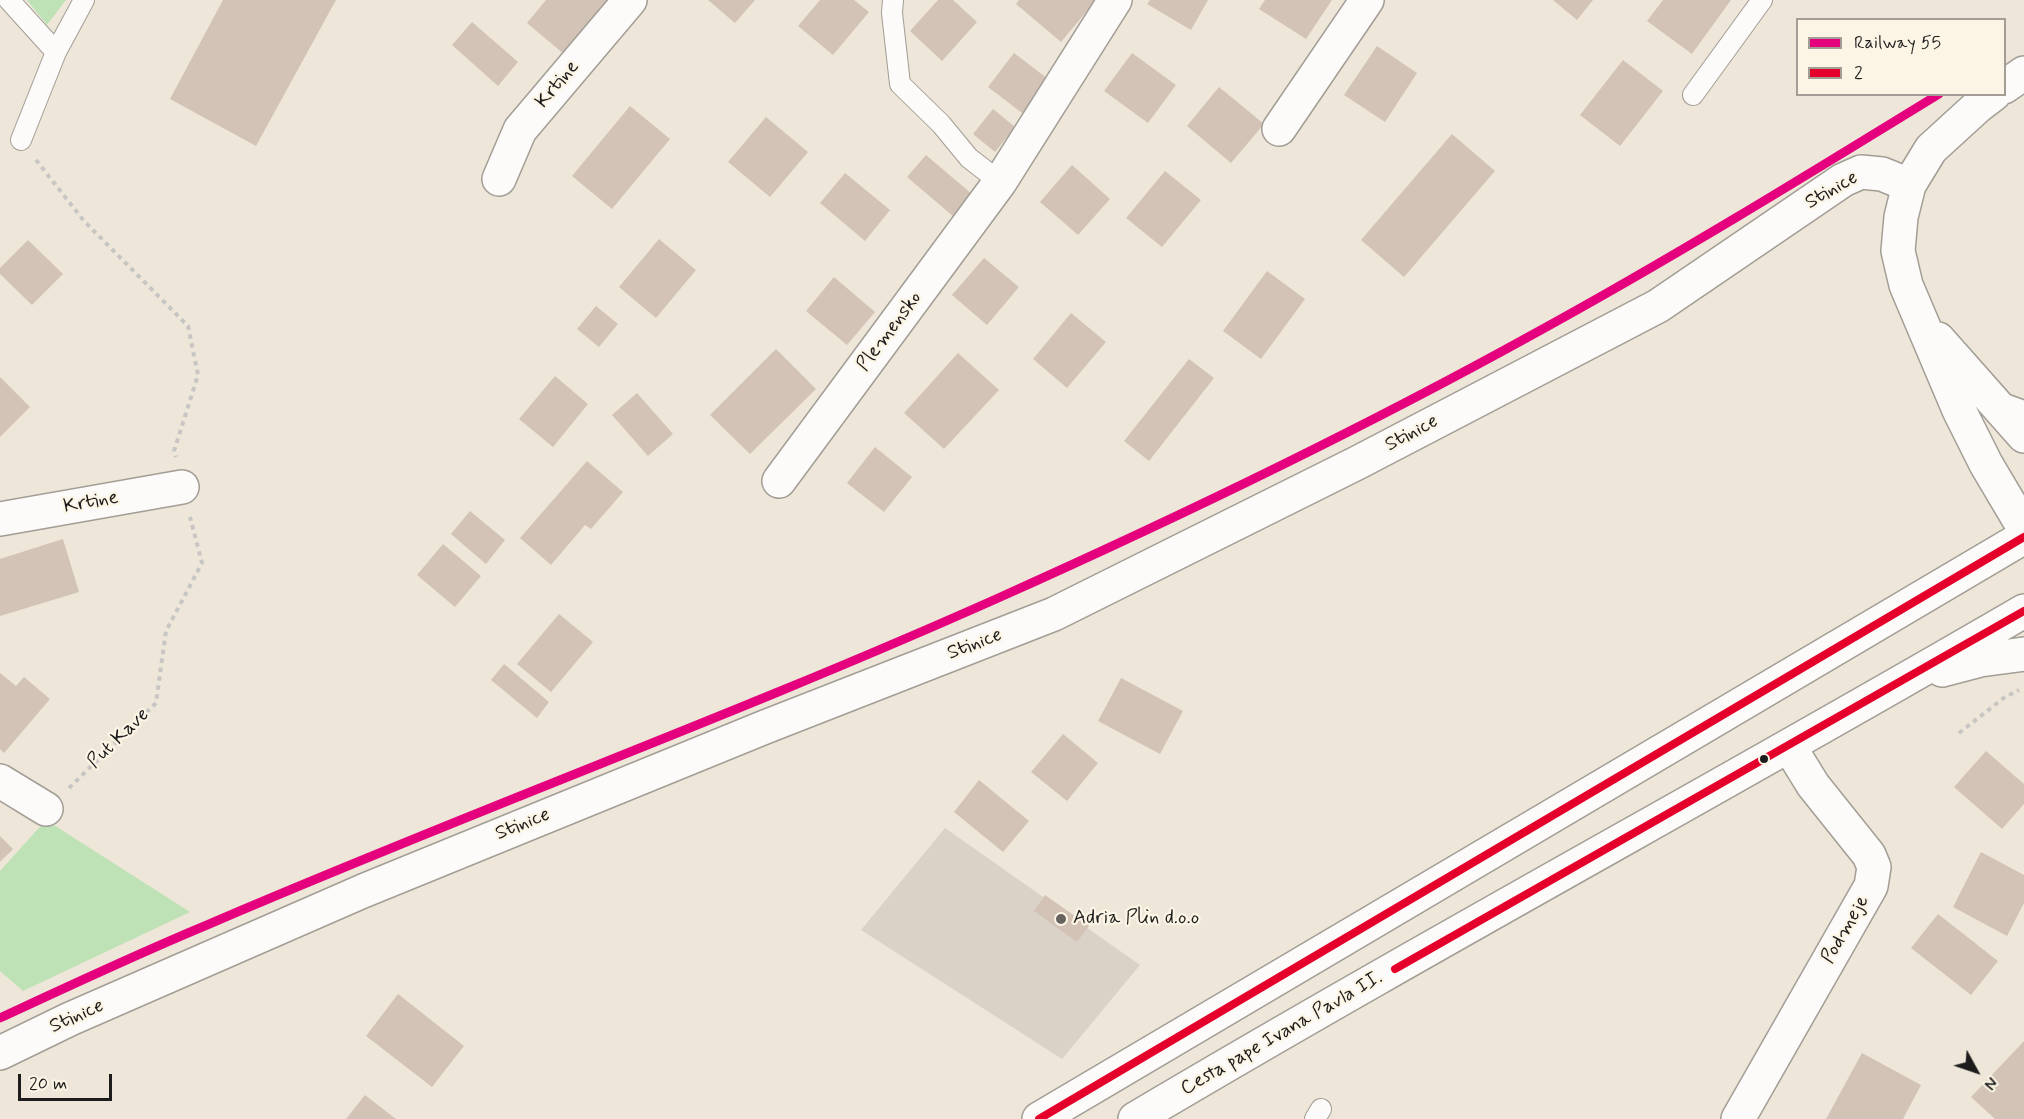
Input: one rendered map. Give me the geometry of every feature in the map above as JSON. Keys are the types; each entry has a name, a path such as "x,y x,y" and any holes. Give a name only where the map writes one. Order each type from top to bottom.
{"street":[{"name":"Krtine","path":"499,179 520,130 630,0"},
{"name":"Plemensko","path":"779,481 1000,182 1115,0"},
{"path":"1279,129 1367,0"},
{"path":"2006,86 2024,73"},
{"path":"1991,96 1931,149 1909,185 1901,217 1898,251 1906,285 1959,410 1986,464 2024,528"},
{"name":"Stinice","path":"0,1053 70,1019 352,895 765,727 1054,614 1357,463 1658,306 1842,180 1861,172 1882,174 1909,185"},
{"path":"1920,320 2013,414 2024,436"},
{"name":"Krtine","path":"0,519 182,487"},
{"path":"1040,1119 2024,537"},
{"name":"Cesta pape Ivana Pavla II.","path":"1135,1119 1260,1045 2024,611"},
{"path":"1913,675 1947,670 1980,660 2024,654"},
{"name":"Podmeje","path":"1738,1119 1871,886 1874,867 1869,855 1813,785 1789,746"},
{"path":"0,781 46,809"}],"lane":[{"path":"9,0 56,52"},
{"path":"21,140 56,52 84,0"},
{"path":"893,0 892,13 900,84 941,124 969,158 1000,182"},
{"path":"1693,95 1762,0"}],"path":[{"name":"Put Kave","path":"21,140 84,222 188,326 198,375 174,451 202,563 166,631 156,703 46,809"},
{"path":"1959,733 2005,696 2024,687"}],"shaded area":[{"path":"945,828 1140,965 1062,1059 861,930"}],"green space":[{"path":"27,0 66,0 47,25"},
{"path":"46,820 190,912 23,991 0,971 0,871"}],"building":[{"path":"223,0 336,0 256,146 170,99"},
{"path":"546,0 623,0 571,60 527,23"},
{"path":"708,0 755,0 735,23"},
{"path":"820,0 854,0 869,12 833,55 798,26"},
{"path":"938,0 953,0 977,22 942,61 910,31"},
{"path":"1019,0 1096,0 1061,42 1016,4"},
{"path":"1150,0 1208,0 1191,30 1147,4"},
{"path":"1265,0 1332,0 1306,39 1259,9"},
{"path":"1553,0 1593,0 1577,20"},
{"path":"1663,0 1731,0 1692,54 1647,21"},
{"path":"472,22 518,62 498,86 452,45"},
{"path":"1377,46 1417,73 1385,122 1344,95"},
{"path":"1014,53 1052,82 1026,116 988,87"},
{"path":"1132,53 1176,85 1148,123 1104,91"},
{"path":"1623,60 1663,91 1620,146 1580,115"},
{"path":"1219,87 1264,124 1231,163 1187,126"},
{"path":"630,106 670,139 612,209 572,176"},
{"path":"993,109 1015,127 995,152 973,134"},
{"path":"766,117 808,152 770,197 728,162"},
{"path":"1452,134 1495,171 1404,277 1361,240"},
{"path":"926,155 973,195 954,217 907,177"},
{"path":"1072,165 1110,199 1078,235 1040,202"},
{"path":"1165,171 1201,200 1162,247 1126,218"},
{"path":"845,173 890,210 865,241 820,203"},
{"path":"659,239 696,270 656,318 619,287"},
{"path":"28,240 63,274 32,305 0,274 0,268"},
{"path":"984,258 1019,287 987,325 952,295"},
{"path":"1267,271 1305,299 1261,359 1223,331"},
{"path":"834,277 875,312 847,345 806,311"},
{"path":"596,306 618,324 599,347 577,329"},
{"path":"1071,313 1106,342 1067,388 1033,359"},
{"path":"776,349 816,389 750,454 710,415"},
{"path":"958,353 999,390 944,449 904,413"},
{"path":"1189,359 1214,378 1149,461 1124,441"},
{"path":"555,376 588,404 553,447 519,419"},
{"path":"0,377 30,407 0,437"},
{"path":"637,393 673,434 648,456 612,415"},
{"path":"875,447 912,477 884,512 847,483"},
{"path":"587,461 623,492 591,529 585,525 551,565 520,538"},
{"path":"470,511 505,540 486,564 451,534"},
{"path":"63,539 79,592 0,616 0,559"},
{"path":"443,544 481,576 455,607 417,575"},
{"path":"559,614 593,642 551,692 517,664"},
{"path":"504,664 549,702 537,718 491,680"},
{"path":"0,673 16,686 24,677 50,699 4,753 0,749"},
{"path":"1121,678 1183,711 1160,754 1098,721"},
{"path":"1063,734 1098,763 1067,801 1031,772"},
{"path":"1986,751 2024,784 2024,804 2002,829 1954,787"},
{"path":"979,780 1029,821 1003,852 954,812"},
{"path":"0,836 13,849 0,862"},
{"path":"1981,852 2024,875 2024,903 2007,936 1953,907"},
{"name":"Adria Plin d.o.o","path":"1045,895 1089,926 1077,942 1034,911"},
{"path":"1938,914 1998,961 1971,995 1911,948"},
{"path":"398,994 464,1046 432,1087 366,1036"},
{"path":"2024,1041 2024,1119 1995,1119 1971,1097"},
{"path":"1862,1053 1921,1085 1903,1119 1826,1119"},
{"path":"365,1095 396,1119 346,1119"}],"rail line":[{"name":"55","path":"0,1018 103,970 305,883 898,642 1199,506 1465,372 1582,307 1736,218 1936,96"}],"transit line":[{"name":"2","path":"1039,1119 2024,537"},
{"name":"2","path":"1395,969 2024,611"}],"place":[{"name":"Adria Plin d.o.o","path":"1061,919"}]}
